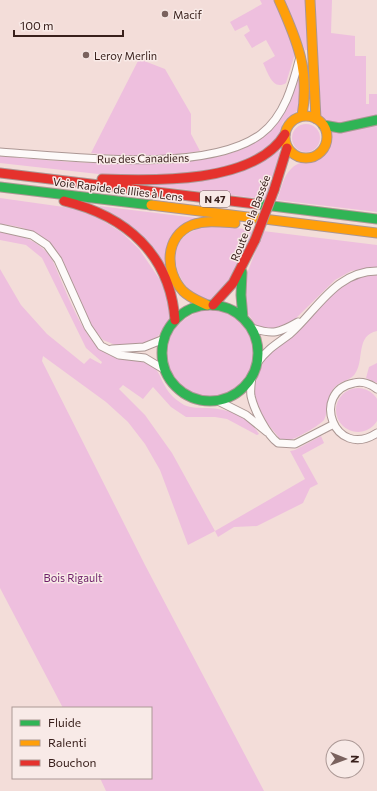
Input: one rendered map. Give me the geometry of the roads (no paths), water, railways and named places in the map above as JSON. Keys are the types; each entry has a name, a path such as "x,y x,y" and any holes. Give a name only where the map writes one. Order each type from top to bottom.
{"main road":[{"path":"285,134 287,148 291,153 303,158 316,156 325,147 327,134 320,122 310,0"},
{"path":"280,1 301,53 307,86 306,100 302,116"},
{"path":"52,180 71,176 128,180 173,180 206,176 238,167 262,156 280,144 291,122 302,116 340,128 377,120"},
{"name":"Route de la Bassée","path":"210,305 231,289 243,270 280,174 287,148"},
{"name":"Route de la Bassée","path":"280,174 287,167 303,158"},
{"name":"N 47","path":"0,173 377,219"},
{"name":"Voie Rapide de Illies à Lens","path":"0,187 377,233"},
{"path":"41,192 52,199 87,207 100,212 112,218 135,236 161,270 168,284 174,298 175,320"},
{"path":"210,305 191,309 175,320 164,339 162,355 165,370 176,388 189,396 202,401 218,401 229,398 240,391 252,377 258,362 258,345 252,328 243,318 229,309 210,305 184,292 174,278 169,264 171,247 179,233 191,225 204,222 278,227 294,223"},
{"name":"Route de la Bassée","path":"243,270 241,295 243,318"}],"street":[{"name":"Rue des Canadiens","path":"0,152 96,158 173,159 197,157 227,150 247,142 261,134 274,121 293,84 301,53"},
{"path":"0,228 32,235 47,245 58,260 93,337 101,346 119,355 145,358 165,370"},
{"path":"258,362 266,351 290,334 342,281 360,273 377,271"},
{"path":"252,328 272,333 282,331 305,317"},
{"path":"108,349 139,348 164,339"},
{"path":"252,377 251,391 253,403 269,433"},
{"path":"377,389 365,383 357,382 346,385 332,400 330,409 334,424 342,434 351,439 361,440 377,433"},
{"path":"218,401 246,415 269,433 278,443 290,445 295,444 334,424"}],"place":[{"name":"Macif","path":"165,14"},
{"name":"Leroy Merlin","path":"86,55"}],"park label":[{"name":"Bois Rigault","path":"73,577"}]}
